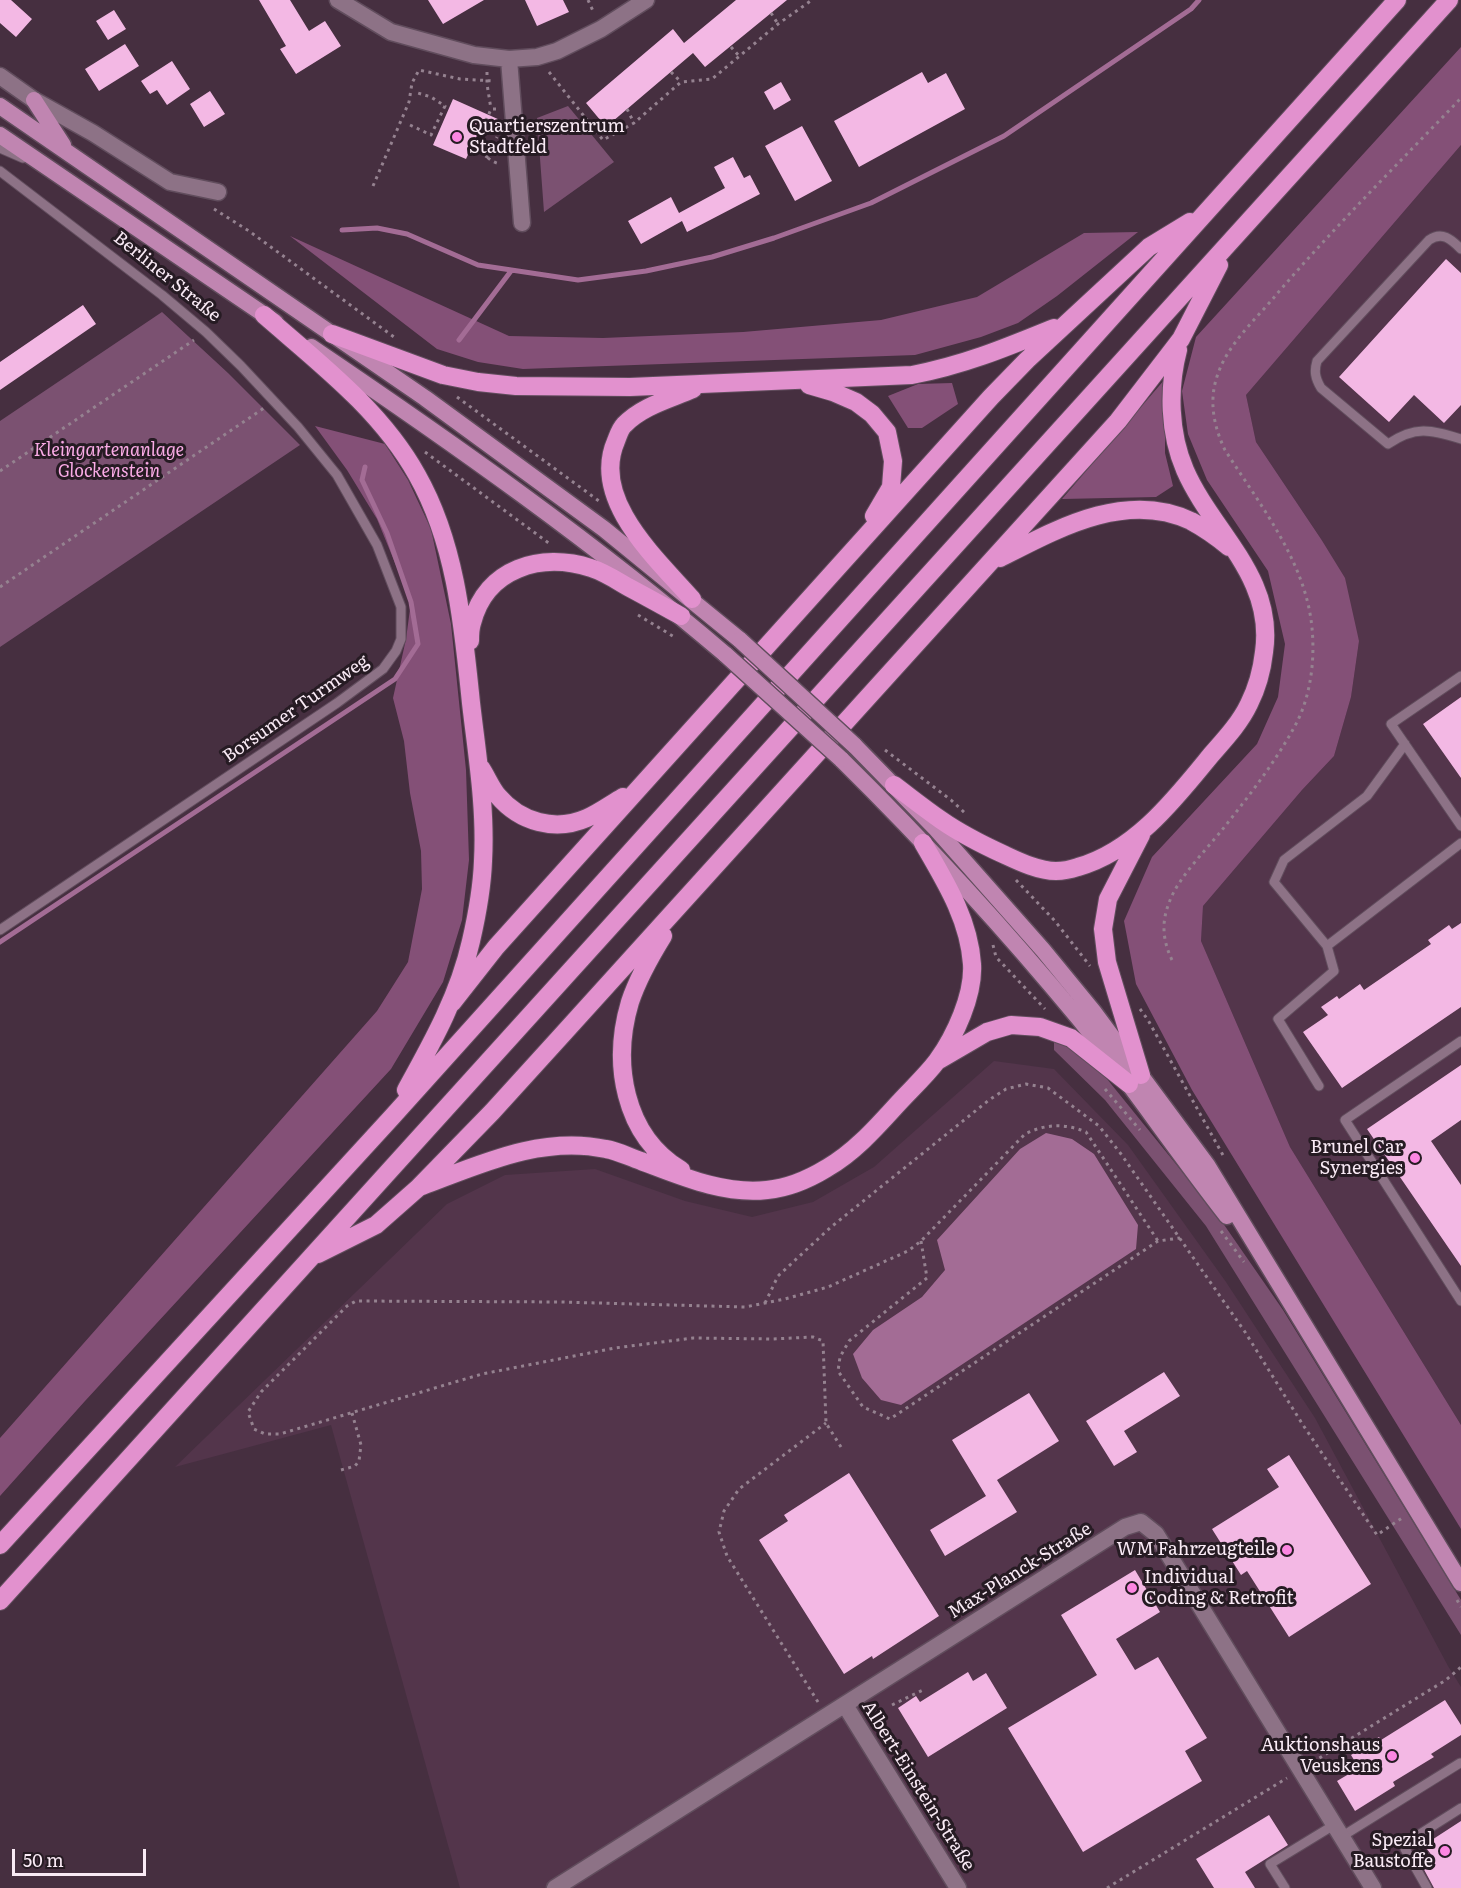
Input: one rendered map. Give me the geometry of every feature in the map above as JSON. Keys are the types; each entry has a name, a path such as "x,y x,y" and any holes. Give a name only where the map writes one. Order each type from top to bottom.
{"highway":[{"path":"0,1545 392,1117 1397,0"},
{"path":"0,1601 1449,0"},
{"path":"452,1003 496,947 991,397 1064,324 1149,247 1207,212"},
{"path":"308,1259 376,1225 418,1188 492,1112 682,903 1118,421 1181,339 1230,243"},
{"path":"264,315 333,376 387,430 417,474 440,524 454,574 467,664 483,810 480,900 471,944 452,1003 392,1117"},
{"path":"332,334 443,375 516,386 574,387 912,375 984,357 1064,324"},
{"path":"894,785 942,821 985,846 1025,864 1056,871 1096,862 1144,830 1186,786 1230,733 1248,705 1260,675 1265,650 1264,619 1257,589 1239,555 1194,488 1179,450 1173,420 1171,390 1173,370 1181,339"},
{"path":"793,380 833,392 856,402 872,414 886,432 894,461 891,487 853,551"},
{"path":"692,599 638,538 619,508 610,471 612,450 622,426 640,412 705,384"},
{"path":"990,562 1051,532 1086,518 1120,511 1149,509 1173,514 1190,521 1215,536 1239,555"},
{"path":"467,664 472,623 482,600 496,581 516,568 541,562 568,562 592,568 681,616"},
{"path":"477,761 497,796 516,813 536,823 561,824 586,819 638,789"},
{"path":"1135,1079 1107,962 1103,929 1108,899 1144,830"},
{"path":"418,1188 495,1159 539,1147 573,1144 608,1149 719,1188 746,1192 771,1190 800,1182 827,1168 873,1131 937,1060 958,1023 969,997 972,965 966,927 924,843"},
{"path":"682,903 645,966 631,1000 624,1025 622,1070 626,1094 644,1135 666,1160 698,1180"},
{"path":"937,1060 987,1032 1011,1025 1040,1027 1071,1038 1135,1079"}],"main road":[{"path":"34,100 66,151"},
{"path":"0,106 425,398 604,529 740,640 855,745 975,872 1093,1011 1195,1174 1275,1277 1416,1509 1458,1590"},
{"path":"0,135 502,481 592,546 681,616 841,759 924,843 1030,961 1080,1021 1135,1079"}],"street":[{"path":"338,0 391,32 474,55 509,59 537,57 557,51 582,40 646,0"},
{"path":"509,59 522,224"},
{"path":"0,76 34,100 93,133 170,182 218,192"},
{"name":"Max-Planck-Straße","path":"555,1888 1125,1527 1141,1522 1156,1533 1372,1888"},
{"name":"Albert-Einstein-Straße","path":"845,1705 958,1888"}],"lane":[{"path":"0,148 51,170"},
{"name":"Berliner Straße","path":"0,171 162,295 206,332 298,427"},
{"path":"1461,249 1446,237 1436,236 1429,240 1317,361 1315,369 1321,388 1388,444 1426,430 1461,439"},
{"name":"Borsumer Turmweg","path":"0,930 337,703 383,669 396,651 401,639 401,607 377,545 337,475 298,427"},
{"path":"1461,676 1391,724 1461,826"},
{"path":"1319,1086 1278,1019 1334,971 1327,946 1274,882 1284,860 1367,796 1405,744"},
{"path":"1327,946 1461,843"},
{"path":"1461,1041 1345,1120 1461,1301"},
{"path":"1285,1888 1270,1864 1337,1831 1460,1763"},
{"path":"1427,1888 1406,1849 1420,1834 1461,1808"}],"path":[{"path":"537,57 603,140 634,123 681,82 712,79 778,24 812,0"},
{"path":"771,13 778,24"},
{"path":"731,46 739,56"},
{"path":"487,57 487,81 491,109 477,142 486,158 498,164 517,165"},
{"path":"373,186 409,102 412,83 419,70 460,80 510,83"},
{"path":"671,72 681,82"},
{"path":"410,125 431,135 445,106 431,97 418,93"},
{"path":"1172,960 1163,930 1171,897 1193,865 1263,776 1287,740 1298,720 1308,692 1312,649 1312,628 1306,601 1288,553 1219,436 1215,423 1213,400 1218,373 1232,348 1282,287 1461,98"},
{"path":"486,158 513,109 491,109"},
{"path":"627,109 634,123"},
{"path":"0,471 206,332"},
{"path":"0,587 274,401"},
{"path":"992,939 996,957 1044,1008 1052,1012"},
{"path":"765,1303 778,1276 831,1227 989,1100 1006,1089 1026,1084 1047,1088 1099,1126 1121,1154 1245,1332 1303,1425 1377,1535 1416,1509"},
{"path":"1101,1084 1145,1137"},
{"path":"841,1447 826,1423 823,1341 813,1337 773,1340 693,1338 615,1348 482,1374 280,1434 265,1434 254,1429 248,1412 261,1392 347,1306 356,1301 561,1302 745,1307 828,1287 908,1251 921,1242 1025,1134 1040,1126 1057,1125 1086,1132 1158,1240"},
{"path":"1217,1226 1245,1262"},
{"path":"921,1242 927,1278 849,1341 840,1357 838,1371 863,1407 890,1419 1158,1240 1181,1238"},
{"path":"341,1470 354,1466 359,1461 361,1445 352,1413"},
{"path":"826,1423 739,1489 724,1511 719,1532 727,1556 827,1716"},
{"path":"1458,1590 1461,1607"},
{"path":"892,1705 923,1690"}],"shaded area":[{"path":"1461,47 1461,145 1246,395 1256,442 1345,578 1359,641 1351,697 1334,756 1203,906 1201,941 1290,1147 1461,1425 1461,1529 1192,1090 1136,984 1124,921 1152,857 1257,744 1278,697 1285,644 1268,571 1207,480 1188,434 1182,391 1196,337"},
{"path":"1461,145 1461,1425 1290,1147 1201,941 1203,906 1334,756 1351,697 1359,641 1321,539 1256,442 1246,395"},
{"path":"1138,232 1057,296 1018,323 981,337 915,355 523,369 478,362 437,349 290,236 509,336 603,338 743,332 881,320 977,297 1084,233"},
{"path":"1165,379 1165,453 1173,486 1156,497 1062,499"},
{"path":"952,383 958,404 922,428 908,428 888,396 918,384"},
{"path":"315,426 385,444 408,480 431,529 451,624 466,770 469,860 462,920 443,982 391,1069 0,1496 0,1438 377,1011 408,962 422,889 421,851 410,793 404,741 393,698 406,639 411,602 377,519 347,470"},
{"path":"994,1061 1054,1069 1128,1145 1226,1282 1315,1418 1461,1687 1461,1888 460,1888 331,1425 175,1467 447,1204 505,1175 595,1169 685,1201 752,1217 813,1202 874,1167"},
{"path":"1046,1133 1072,1139 1094,1154 1138,1225 1136,1249 901,1405 881,1400 862,1378 853,1354 873,1330 922,1297 945,1270 937,1240 1020,1149"}],"green space":[{"path":"568,106 614,162 544,212 537,118"},
{"name":"Kleingartenanlage Glockenstein","path":"162,312 228,373 300,445 0,647 0,421"},
{"path":"1054,1040 1078,1051 1103,1074 1218,1216 1283,1310 1461,1600 1461,1635 1206,1226 1105,1100 1054,1050"}],"building":[{"path":"0,0 11,0 32,19 16,37 0,23"},
{"path":"259,0 290,0 309,31 325,21 341,46 296,74 280,49 286,46"},
{"path":"428,0 484,0 443,24"},
{"path":"525,0 563,0 569,12 537,26"},
{"path":"736,0 787,0 705,67 693,53 606,127 586,103 673,29 684,43"},
{"path":"114,10 126,29 108,40 96,21"},
{"path":"125,44 139,66 99,91 85,69"},
{"path":"172,61 190,89 167,105 157,90 150,94 141,81"},
{"path":"922,72 928,83 946,73 965,109 859,167 834,121"},
{"path":"781,82 791,100 774,110 764,92"},
{"path":"210,91 225,114 204,127 190,104"},
{"name":"Quartierszentrum Stadtfeld","path":"453,99 500,120 495,132 480,129 466,159 433,145"},
{"path":"802,126 832,181 795,201 765,146"},
{"path":"733,157 744,178 750,175 760,194 687,232 682,221 641,244 628,221 671,197 679,213 725,188 714,167"},
{"path":"1446,259 1461,273 1461,405 1444,423 1414,395 1389,422 1339,377"},
{"path":"83,305 96,324 0,390 0,362"},
{"path":"1461,697 1461,778 1423,724"},
{"path":"1461,923 1461,1007 1342,1088 1303,1032 1328,1015 1321,1007 1337,996 1339,999 1360,984 1364,990 1431,944 1428,940 1449,925 1452,929"},
{"name":"Brunel Car Synergies","path":"1461,1065 1461,1120 1431,1141 1461,1185 1461,1266 1367,1129"},
{"path":"1164,1372 1180,1396 1124,1431 1137,1452 1114,1466 1086,1421"},
{"path":"1029,1393 1059,1441 997,1480 1017,1512 945,1556 930,1530 986,1496 952,1440"},
{"name":"WM Fahrzeugteile","path":"1289,1455 1371,1584 1289,1637 1247,1571 1241,1575 1212,1529 1279,1487 1267,1469"},
{"path":"849,1473 939,1616 873,1659 872,1656 844,1674 759,1540 788,1521 784,1515"},
{"path":"1135,1570 1160,1612 1116,1639 1135,1670 1158,1657 1207,1738 1185,1751 1202,1781 1083,1852 1008,1728 1097,1675 1061,1615"},
{"path":"968,1672 973,1681 986,1673 1007,1708 928,1757 898,1708 916,1696 920,1702"},
{"name":"Auktionshaus Veuskens","path":"1445,1700 1461,1725 1461,1735 1431,1754 1434,1757 1393,1782 1395,1786 1355,1811 1337,1781 1359,1768 1351,1755 1379,1737 1381,1740"},
{"path":"1269,1815 1288,1845 1245,1872 1255,1888 1214,1888 1196,1859"},
{"name":"Spezial Baustoffe","path":"1461,1821 1461,1888 1434,1888 1421,1864 1433,1857 1424,1845"}],"waterway":[{"path":"342,230 377,228 407,234 478,265 578,280 646,271 712,257 774,238 871,203 1004,136 1191,9 1199,0"},
{"path":"459,340 511,271"},
{"path":"0,942 395,679 418,644 411,602 387,533 362,480 365,467"}],"place":[{"name":"Quartierszentrum Stadtfeld","path":"457,137"},
{"name":"Brunel Car Synergies","path":"1415,1158"},
{"name":"WM Fahrzeugteile","path":"1287,1550"},
{"name":"Individual Coding & Retrofit","path":"1132,1588"},
{"name":"Auktionshaus Veuskens","path":"1392,1756"},
{"name":"Spezial Baustoffe","path":"1445,1851"}]}
